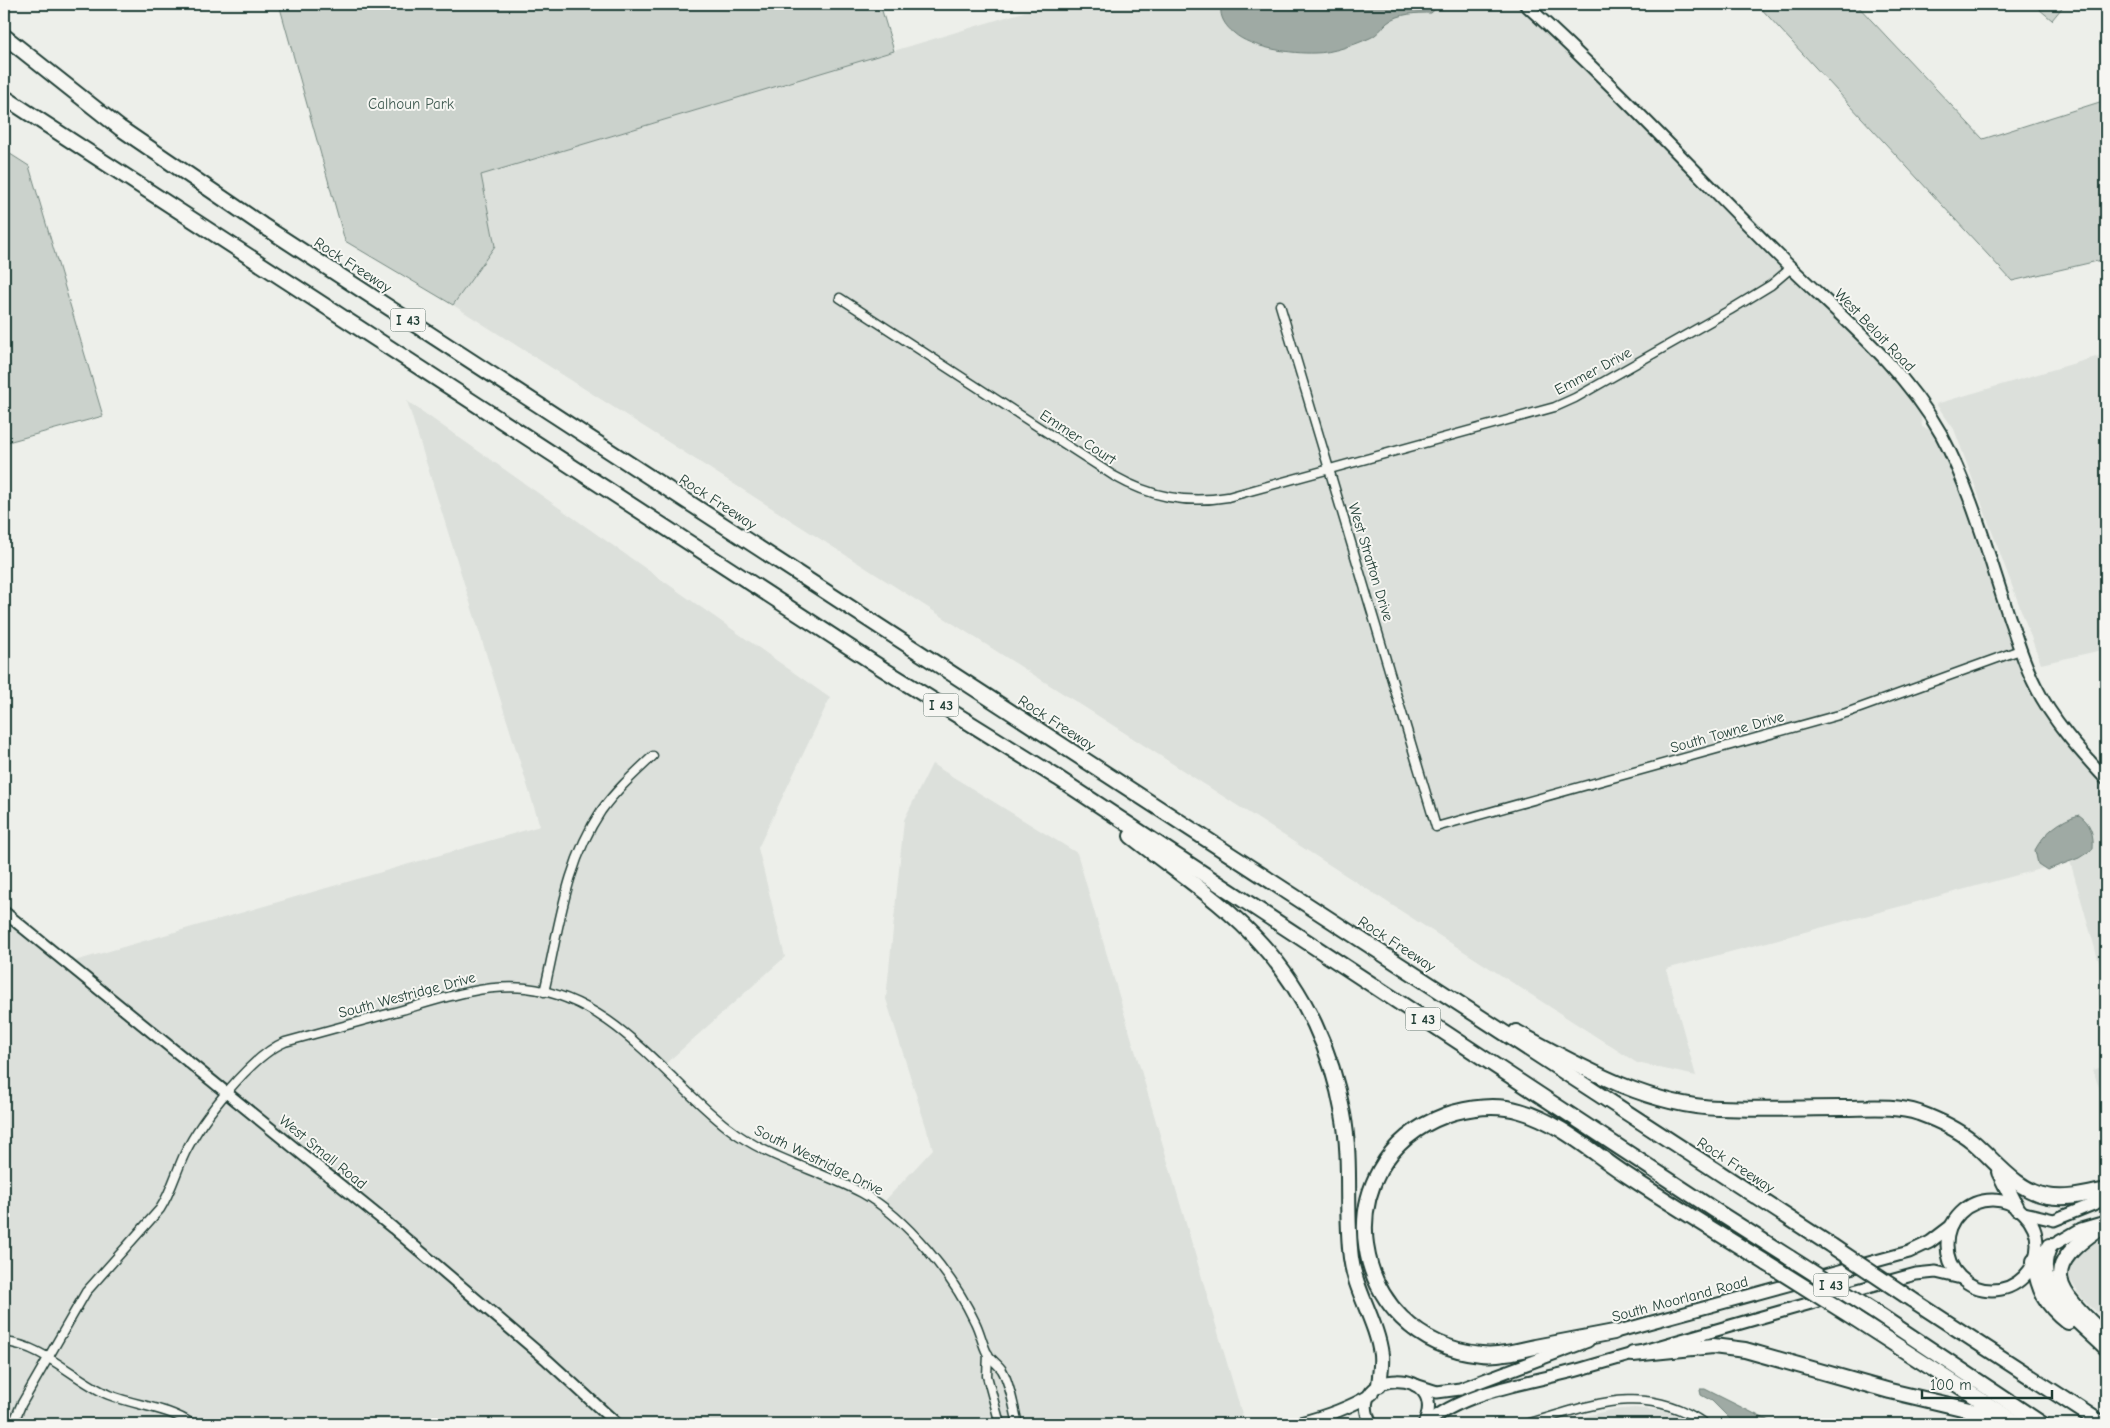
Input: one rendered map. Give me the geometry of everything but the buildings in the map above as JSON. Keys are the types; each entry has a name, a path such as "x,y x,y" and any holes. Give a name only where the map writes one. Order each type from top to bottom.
{"highway":[{"name":"Rock Freeway","path":"4,36 112,122 179,170 2103,1424"},
{"name":"I 43","path":"4,97 883,669 1058,778 1690,1195 1873,1311 2042,1424"},
{"path":"1058,778 1220,907 1262,945 1296,990 1316,1025 1332,1070 1343,1114 1348,1153 1348,1235 1352,1264 1381,1353 1375,1390"},
{"path":"1427,984 1576,1064 1626,1087 1676,1102 1716,1108 1885,1108 1916,1112 1948,1125 1987,1155 2025,1189 2046,1196 2068,1197 2106,1190"},
{"path":"1614,1332 1514,1352 1483,1354 1452,1349 1425,1337 1402,1320 1382,1294 1370,1266 1364,1238 1366,1208 1375,1181 1389,1158 1405,1138 1430,1121 1458,1111 1488,1107 1519,1111 1545,1120 1651,1191 1854,1318 2018,1424"},
{"path":"1987,1155 2006,1182 2021,1211"},
{"path":"2106,1222 2073,1247 2062,1262 2060,1273 2068,1297 2106,1337"},
{"path":"2050,1246 2044,1260 2046,1274 2055,1296 2106,1350"},
{"path":"2035,1258 2043,1297 2052,1310 2106,1350"},
{"path":"1633,1354 1713,1346 1745,1350 1890,1391 1983,1413 2007,1424"}],"main road":[{"name":"West Beloit Road","path":"1525,4 1657,130 1791,268 1894,368 1919,400 1940,434 1968,498 2020,650 2036,687 2064,729 2106,779"},
{"path":"1961,1278 1953,1267 1948,1254 1947,1240 1951,1226 1958,1215 1968,1207 1980,1201 1993,1200 2006,1202 2021,1211 2054,1220 2106,1199"},
{"path":"2021,1211 2035,1233 2035,1258"},
{"path":"1425,1424 1439,1413 1472,1398 1916,1274 1936,1272 1961,1278 1974,1286 1988,1290 2002,1289 2015,1283 2026,1273 2035,1258 2050,1246 2081,1229 2106,1222"},
{"name":"South Moorland Road","path":"1375,1390 1397,1379 1438,1392 1460,1389 1614,1332 1909,1252 1930,1242 1951,1226"},
{"path":"1415,1384 1426,1399 1428,1409 1425,1424"},
{"path":"1296,1424 1332,1414 1353,1405 1375,1390"},
{"path":"1371,1424 1367,1408 1375,1390"}],"street":[{"name":"Emmer Drive","path":"1329,469 1530,414 1575,398 1730,310 1771,285 1791,268"},
{"name":"Emmer Court","path":"840,298 1114,476 1144,491 1175,499 1212,500 1329,469"},
{"name":"West Stratton Drive","path":"1280,305 1436,827"},
{"name":"South Towne Drive","path":"1436,827 1846,713 2020,650"},
{"path":"544,992 567,890 579,854 603,809 629,778 654,756"},
{"name":"West Small Road","path":"4,912 400,1235 547,1360 617,1424"},
{"name":"South Westridge Drive","path":"13,1424 21,1405 93,1282 160,1209 168,1197 191,1142 228,1093 259,1058 285,1042 464,992 507,987 544,992 573,1000 602,1015 620,1029 712,1114 751,1144 773,1156 863,1194 895,1216 918,1240 958,1292 975,1322 988,1354 1003,1371 1018,1424"},
{"path":"4,1342 23,1347 48,1358 109,1394 163,1410 192,1424"},
{"name":"South Westridge Drive","path":"988,1354 987,1376 1000,1424"},
{"path":"1526,1424 1599,1404 1634,1399 1664,1403 1692,1415 1705,1424"}],"shaded area":[{"path":"1050,4 1525,4 1919,400 1922,427 1940,433 2036,687 2106,779 2106,987 2070,861 1666,969 1696,1076 1637,1063 1114,726 453,305 495,246 481,175"},
{"path":"1222,4 1441,4 1431,13 1408,14 1397,17 1387,23 1373,37 1357,43 1329,52 1306,53 1272,49 1250,43 1241,38 1225,24 1221,12"},
{"path":"2106,354 2106,649 2041,664 1954,429 1936,404"},
{"path":"407,401 830,698 758,848 785,957 662,1067 729,1128 881,1205 933,1149 886,999 904,820 932,764 1077,853 1245,1424 4,1424 4,912 68,963 540,826"},
{"path":"2079,815 2091,830 2093,849 2079,858 2047,870 2038,864 2035,850 2043,838 2065,820"},
{"path":"2106,1066 2106,1108 2093,1070"},
{"path":"2106,1224 2106,1321 2081,1297 2071,1281 2062,1280 2062,1262"},
{"path":"1700,1389 1705,1389 1775,1424 1735,1424 1712,1401 1701,1395"},
{"path":"1635,1408 1666,1411 1694,1424 1554,1424 1611,1410"}],"green space":[{"name":"Calhoun Park","path":"279,4 880,4 894,51 481,175 495,246 453,305 345,241"},
{"path":"1757,4 1856,4 1983,139 2106,100 2106,259 2012,281"},
{"path":"2033,4 2065,4 2052,20"},
{"path":"4,150 29,166 103,416 4,443"}]}
